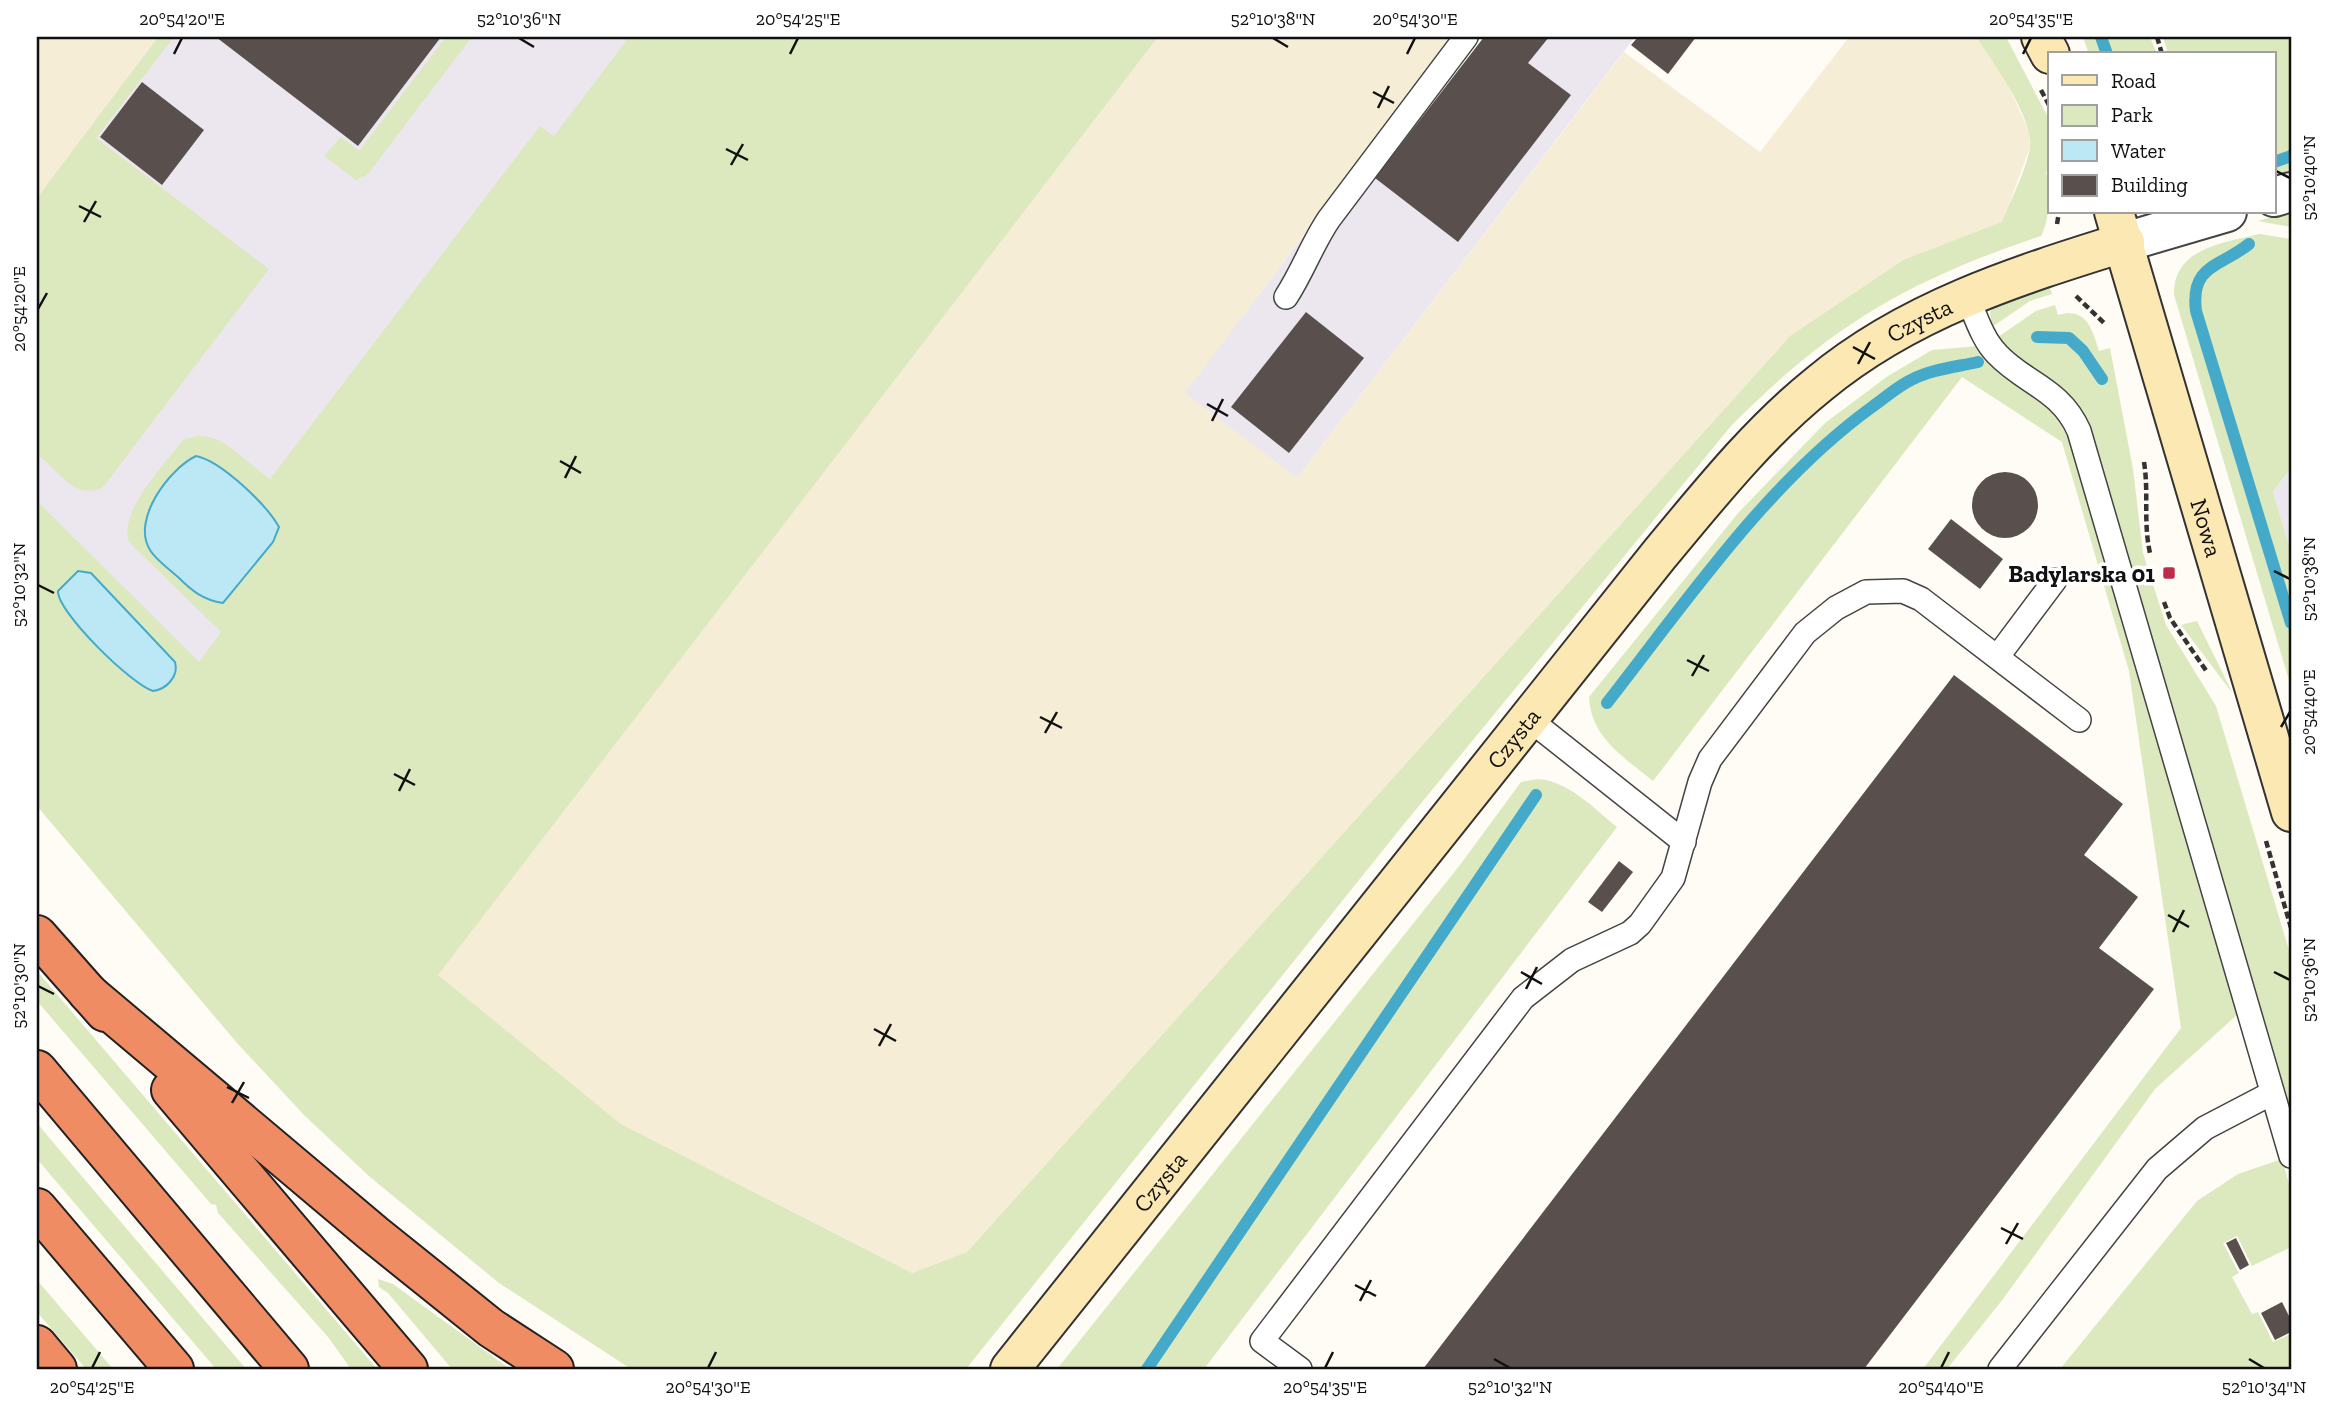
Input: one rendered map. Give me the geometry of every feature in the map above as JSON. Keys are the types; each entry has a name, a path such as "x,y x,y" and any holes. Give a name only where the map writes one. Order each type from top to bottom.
{"highway":[{"path":"37,934 408,1369"},
{"path":"88,993 395,1251 491,1328 554,1369"},
{"path":"37,1070 289,1369"},
{"path":"37,1208 174,1369"},
{"path":"37,1345 57,1369"}],"street":[{"path":"2120,227 2213,214"},
{"name":"Czysta","path":"1010,1369 1668,544 1731,470 1818,384 1863,351 1908,324 2120,227"},
{"name":"Nowa","path":"2120,227 2278,823"}],"lane":[{"path":"1286,297 1305,268 1313,243 1329,219 1466,37"},
{"path":"1967,296 1997,354 2056,397 2073,418 2079,431 2291,1156"},
{"path":"1998,656 2055,580"},
{"path":"1300,1369 1262,1341 1523,998 1572,960 1630,933 1640,924 1673,878 1700,782 1723,737 1805,633 1836,608 1867,592 1903,591 1921,599 2079,720"},
{"path":"1529,719 1684,842"},
{"path":"2000,1369 2157,1168 2205,1128 2272,1093"}],"path":[{"path":"2147,500 2144,522 2151,557"},
{"path":"2161,594 2171,618 2212,680"},
{"path":"2278,823 2291,928"}],"shaded area":[{"path":"37,37 158,37 37,198"},
{"path":"158,37 679,37 159,715 37,593 37,198"},
{"path":"1158,37 1452,37 1185,393 1297,478 1624,52 1760,152 1849,37 1976,37 2005,79 2029,131 2030,147 2002,223 1903,260 1790,336 967,1252 912,1273 621,1124 437,975"},
{"path":"1484,37 1635,37 1297,478 1184,393 1358,164 1376,177"},
{"path":"2291,468 2291,552 2273,492"}],"green space":[{"path":"158,37 174,37 96,138 269,269 103,487 92,491 83,490 67,482 37,455 37,198"},
{"path":"446,37 472,37 367,175 356,180 324,156 341,137 359,151"},
{"path":"621,37 1158,37 438,975 621,1124 912,1273 967,1252 1790,336 1903,260 2002,222 2025,165 2030,147 2029,135 2019,106 1976,37 2006,37 2048,117 2048,211 2041,236 1950,270 1873,310 1803,360 1731,426 1404,824 966,1369 631,1369 499,1283 370,1177 305,1116 237,1043 37,806 37,501 199,662 221,632 129,542 127,530 130,517 145,489 182,441 194,436 218,440 270,479 540,126 554,136 626,41","holes":["196,456 207,459 228,472 273,516 203,599 150,549 152,501 185,461","91,573 175,662 177,669 172,680 146,689 125,673"]},
{"path":"2083,37 2150,37 2156,52 2088,52"},
{"path":"2163,37 2291,37 2291,172 2276,177 2276,52 2168,52"},
{"path":"2291,211 2291,227 2258,221"},
{"path":"2259,234 2291,239 2291,468 2273,492 2291,552 2291,687 2174,295 2176,279 2191,257 2216,245"},
{"path":"2049,284 2052,294 2030,301 1992,327 1990,312 1995,306"},
{"path":"2055,305 2058,315 2075,314 2086,321 2099,351 2110,348 2133,469 2143,553 2166,625 2216,706 2291,957 2291,1120 2084,418 2057,383 2018,358 1998,337 2036,311"},
{"path":"1978,346 2052,410 2072,444 2239,1013 2155,1089 2003,1299 1947,1369 1923,1369 2181,1028 2129,671 2062,442 1962,377 1653,781 1621,755 1602,735 1591,711 1589,697 1739,512 1825,423 1888,376 1932,350"},
{"path":"2197,621 2233,694 2181,625"},
{"path":"1538,779 1570,790 1617,827 1204,1369 1057,1369 1460,865 1521,782"},
{"path":"37,971 377,1369 351,1369 328,1337 218,1213 216,1205 211,1204 37,1001"},
{"path":"37,1123 246,1369 216,1369 37,1159"},
{"path":"2282,1159 2291,1191 2291,1247 2252,1266 2237,1236 2223,1243 2239,1273 2232,1277 2252,1314 2258,1312 2273,1342 2291,1334 2291,1369 2060,1369 2197,1201 2238,1174"},
{"path":"378,1279 393,1284 510,1369 452,1369 388,1293 379,1287"},
{"path":"37,1280 113,1369 86,1369 37,1312"}],"water":[{"path":"196,456 218,466 242,485 279,527 273,542 223,603 204,597 188,587 156,557 145,538 145,524 156,497 175,472"},
{"path":"78,571 91,573 175,662 175,672 167,685 153,691 129,676 97,647 69,615 58,591"}],"building":[{"path":"216,37 441,37 358,146"},
{"path":"1484,37 1549,37 1528,63 1571,95 1458,242 1375,178"},
{"path":"1638,37 1696,37 1668,74 1631,45"},
{"path":"142,82 204,130 162,185 100,137"},
{"path":"1306,312 1364,358 1289,453 1231,407"},
{"path":"2005,472 2018,475 2028,482 2035,492 2038,505 2035,518 2028,528 2018,535 2005,538 1992,535 1982,528 1975,518 1972,505 1975,492 1982,482 1992,475"},
{"path":"1951,519 2003,559 1980,589 1928,549"},
{"path":"1954,675 2123,804 2084,855 2138,897 2099,948 2154,989 1864,1369 1423,1369"},
{"path":"1619,861 1633,872 1602,912 1588,902"},
{"path":"2236,1238 2249,1265 2240,1270 2226,1243"},
{"path":"2282,1302 2291,1320 2291,1332 2275,1340 2261,1313"}],"waterway":[{"path":"2101,37 2106,52"},
{"path":"2276,161 2291,156"},
{"path":"2249,244 2203,275 2195,296 2196,311 2291,623"},
{"path":"2037,337 2069,338 2083,351 2102,379"},
{"path":"1607,703 1698,585 1797,471 1834,437 1896,389 1919,376 1978,362"},
{"path":"1147,1369 1536,795"}],"place":[{"name":"Badylarska 01","path":"2169,573"}]}
